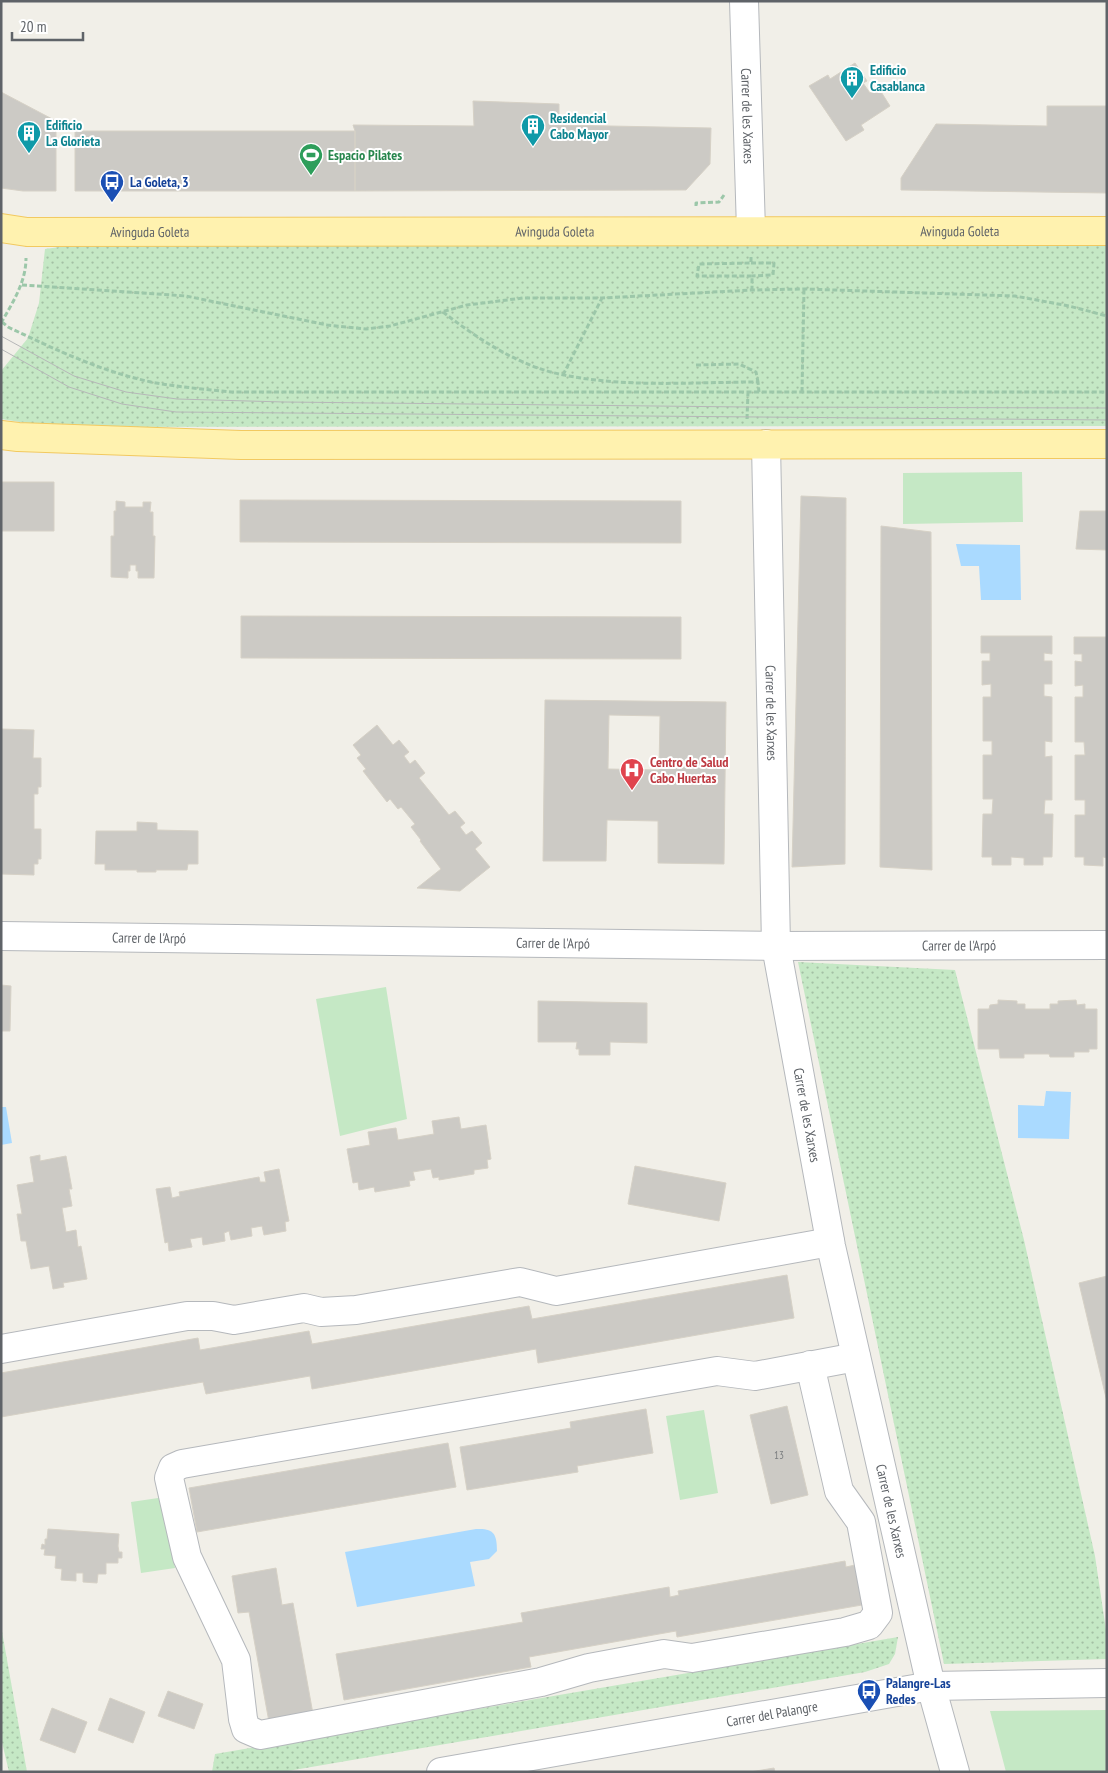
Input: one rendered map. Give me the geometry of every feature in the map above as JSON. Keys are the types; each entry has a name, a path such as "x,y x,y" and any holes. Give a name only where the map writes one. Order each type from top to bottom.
{"main road":[{"name":"Avinguda Goleta","path":"14,230 751,241 1107,231"},
{"path":"1,435 241,445 1107,444"}],"street":[{"name":"Carrer de les Xarxes","path":"744,1 751,241"},
{"name":"Carrer de les Xarxes","path":"766,444 776,946 830,1242 931,1686 955,1772"},
{"name":"Carrer de l'Arpó","path":"1,936 776,946 1107,945"},
{"path":"1,1349 187,1316 213,1316 234,1320 304,1308 321,1312 356,1310 520,1282 556,1291 830,1242"},
{"path":"810,1365 838,1491 861,1522 878,1613 869,1625 845,1632 692,1658 664,1654 589,1668 541,1682 260,1735 246,1729 242,1718 236,1660 187,1557 169,1478 173,1468 182,1464 717,1371 755,1376 810,1365 856,1357"},
{"name":"Carrer del Palangre","path":"440,1772 931,1686 1107,1683"}],"path":[{"path":"14,230 26,267 22,285 2,323 65,354 109,371 152,382 231,392 1107,392"},
{"path":"751,241 751,263"},
{"path":"774,263 773,275 752,276 697,276 699,264 774,263"},
{"path":"752,276 752,290"},
{"path":"22,285 186,296 327,325 366,329 390,326 468,305 523,298 602,298 804,289 1015,296 1069,306 1107,316"},
{"path":"802,392 804,289"},
{"path":"563,375 602,298"},
{"path":"442,312 489,344 524,362 563,375 627,383 758,382"},
{"path":"696,366 739,364 756,372 759,392"},
{"path":"746,424 748,392"}],"green space":[{"path":"1107,242 1107,426 52,427 1,419 1,371 28,338 39,303 45,249 81,244"},
{"path":"1022,472 1023,522 903,524 903,473"},
{"path":"798,962 955,970 1024,1240 1095,1556 1107,1637 1107,1659 944,1664"},
{"path":"386,987 407,1119 340,1136 316,999"},
{"path":"704,1410 718,1493 680,1500 666,1416"},
{"path":"165,1497 175,1568 141,1573 131,1502"},
{"path":"1,1626 27,1772 9,1772 1,1738"},
{"path":"898,1637 895,1654 889,1664 865,1672 282,1772 212,1772 215,1754"},
{"path":"1107,1710 1107,1772 1006,1772 990,1711"}],"water":[{"path":"956,544 1020,545 1021,600 981,600 979,566 961,566"},
{"path":"1046,1091 1071,1092 1069,1139 1018,1138 1018,1105 1044,1106"},
{"path":"1,1107 6,1107 12,1143 1,1145"},
{"path":"476,1529 487,1530 493,1533 497,1551 489,1559 470,1562 475,1586 357,1607 345,1552"}],"building":[{"name":"Edificio Casablanca","path":"855,63 867,81 863,83 870,93 878,87 890,106 861,125 864,130 846,141 809,86 828,75 830,79"},
{"name":"Edificio La Glorieta","path":"1,92 56,121 56,191 23,191 1,188"},
{"name":"Residencial Cabo Mayor","path":"473,101 559,104 559,125 711,128 710,164 686,190 355,191 355,131 353,125 474,126"},
{"path":"1047,106 1107,106 1107,193 901,190 901,178 936,124 1047,126"},
{"path":"75,131 355,131 355,191 75,191"},
{"path":"1,482 54,482 54,531 1,531"},
{"path":"801,496 846,498 845,864 792,867"},
{"path":"240,500 681,501 681,543 240,542"},
{"path":"116,501 125,502 125,507 143,507 143,502 151,502 150,512 153,512 153,536 155,536 154,578 138,578 136,565 130,565 128,578 111,577 111,536 114,536"},
{"path":"1080,511 1107,511 1107,550 1076,549"},
{"path":"881,526 931,532 932,870 880,867"},
{"path":"241,616 681,617 681,659 241,658"},
{"path":"981,636 1052,636 1052,654 1044,653 1044,661 1052,661 1052,684 1044,684 1044,696 1052,697 1052,742 1045,741 1045,757 1052,756 1052,800 1045,800 1044,814 1053,814 1052,857 1043,857 1043,865 1024,865 1024,858 1011,857 1011,865 992,865 992,857 982,857 983,814 992,814 993,799 983,799 983,755 992,755 992,741 983,741 983,697 991,697 991,684 982,685 982,661 990,661 990,653 981,653"},
{"path":"1074,637 1107,637 1107,858 1103,857 1103,866 1084,865 1084,857 1075,857 1075,815 1085,815 1085,800 1075,800 1075,755 1085,755 1084,742 1075,742 1075,697 1083,697 1083,685 1075,686 1075,661 1082,662 1082,654 1074,654"},
{"path":"545,700 726,702 724,864 658,863 658,821 607,820 606,861 543,861","holes":["609,715 660,716 659,770 608,769"]},
{"path":"377,725 393,745 399,740 409,752 404,756 410,764 415,760 425,773 419,778 449,815 455,811 465,823 460,827 466,835 472,831 482,843 475,849 490,867 460,891 417,888 441,869 411,827 415,824 401,807 398,809 390,799 387,802 363,771 366,769 357,758 361,755 353,745"},
{"path":"1,729 34,730 33,758 41,758 41,787 38,787 38,794 34,794 34,829 41,829 41,859 38,859 38,864 34,864 34,875 1,874"},
{"path":"137,822 157,823 157,830 198,831 198,864 188,864 187,870 137,872 137,870 105,870 105,864 95,864 96,831 137,831"},
{"path":"1,985 11,986 10,1031 1,1031"},
{"path":"998,1000 1017,1001 1017,1004 1025,1004 1025,1009 1050,1009 1050,1004 1058,1004 1058,1001 1076,1000 1077,1005 1085,1004 1085,1009 1097,1009 1097,1049 1089,1049 1089,1052 1074,1052 1074,1057 1024,1054 1024,1058 1000,1058 999,1049 978,1049 978,1009 989,1009 990,1005 998,1004"},
{"path":"538,1001 647,1003 647,1043 610,1042 610,1055 579,1055 579,1049 576,1049 577,1042 538,1042"},
{"path":"459,1117 461,1129 486,1125 491,1159 487,1160 488,1168 474,1170 474,1174 439,1180 439,1177 433,1178 431,1169 413,1172 415,1180 409,1181 410,1186 375,1192 374,1187 359,1190 358,1182 353,1183 347,1149 370,1145 368,1132 396,1128 398,1140 434,1134 432,1121"},
{"path":"40,1155 40,1161 66,1156 72,1189 69,1189 72,1206 62,1208 66,1232 76,1230 78,1247 81,1246 87,1279 63,1283 64,1287 53,1289 49,1266 31,1269 26,1241 21,1241 17,1214 22,1214 17,1185 34,1182 30,1157"},
{"path":"635,1166 726,1183 719,1221 628,1204"},
{"path":"279,1169 289,1221 285,1222 286,1231 264,1235 262,1226 251,1228 252,1236 231,1240 229,1231 224,1233 225,1241 203,1245 202,1237 190,1239 192,1247 169,1251 168,1242 165,1243 156,1189 170,1187 172,1198 180,1196 179,1192 259,1177 260,1182 266,1182 264,1172"},
{"path":"787,1275 794,1318 538,1363 536,1349 312,1389 310,1376 206,1394 203,1382 1,1417 1,1373 198,1338 200,1350 309,1331 312,1344 529,1306 532,1319"},
{"path":"1107,1276 1107,1402 1079,1283"},
{"path":"787,1406 808,1495 771,1504 750,1415"},
{"path":"646,1409 653,1453 577,1466 578,1472 467,1490 460,1447 571,1428 570,1422"},
{"path":"448,1443 456,1487 197,1532 189,1488"},
{"path":"48,1529 119,1534 118,1546 119,1552 122,1552 122,1558 118,1558 118,1563 106,1563 106,1574 98,1574 97,1583 83,1582 83,1573 76,1573 76,1581 61,1580 62,1569 55,1568 56,1556 44,1555 45,1549 41,1549 42,1544 45,1545"},
{"path":"845,1561 846,1567 855,1565 862,1605 677,1637 676,1631 529,1657 531,1667 344,1700 336,1654 523,1622 521,1613 669,1587 670,1597 679,1595 678,1591"},
{"path":"276,1568 282,1605 293,1603 313,1714 269,1722 249,1612 238,1613 232,1576"},
{"path":"168,1691 203,1704 194,1729 158,1716"},
{"path":"110,1698 145,1712 133,1743 98,1730"},
{"path":"52,1708 87,1722 75,1753 40,1740"},
{"path":"774,1768 775,1772 750,1772"}],"tram line":[{"path":"1,336 74,376 126,392 177,399 747,407 1107,408"},
{"path":"1,349 69,387 122,404 176,412 1107,420"}],"place":[{"name":"Edificio Casablanca","path":"852,99"},
{"name":"Residencial Cabo Mayor","path":"533,147"},
{"name":"Edificio La Glorieta","path":"29,154"},
{"name":"Espacio Pilates","path":"311,176"},
{"name":"La Goleta, 3","path":"112,203"},
{"name":"Centro de Salud Cabo Huertas","path":"632,791"},
{"name":"Palangre-Las Redes","path":"869,1712"}]}
